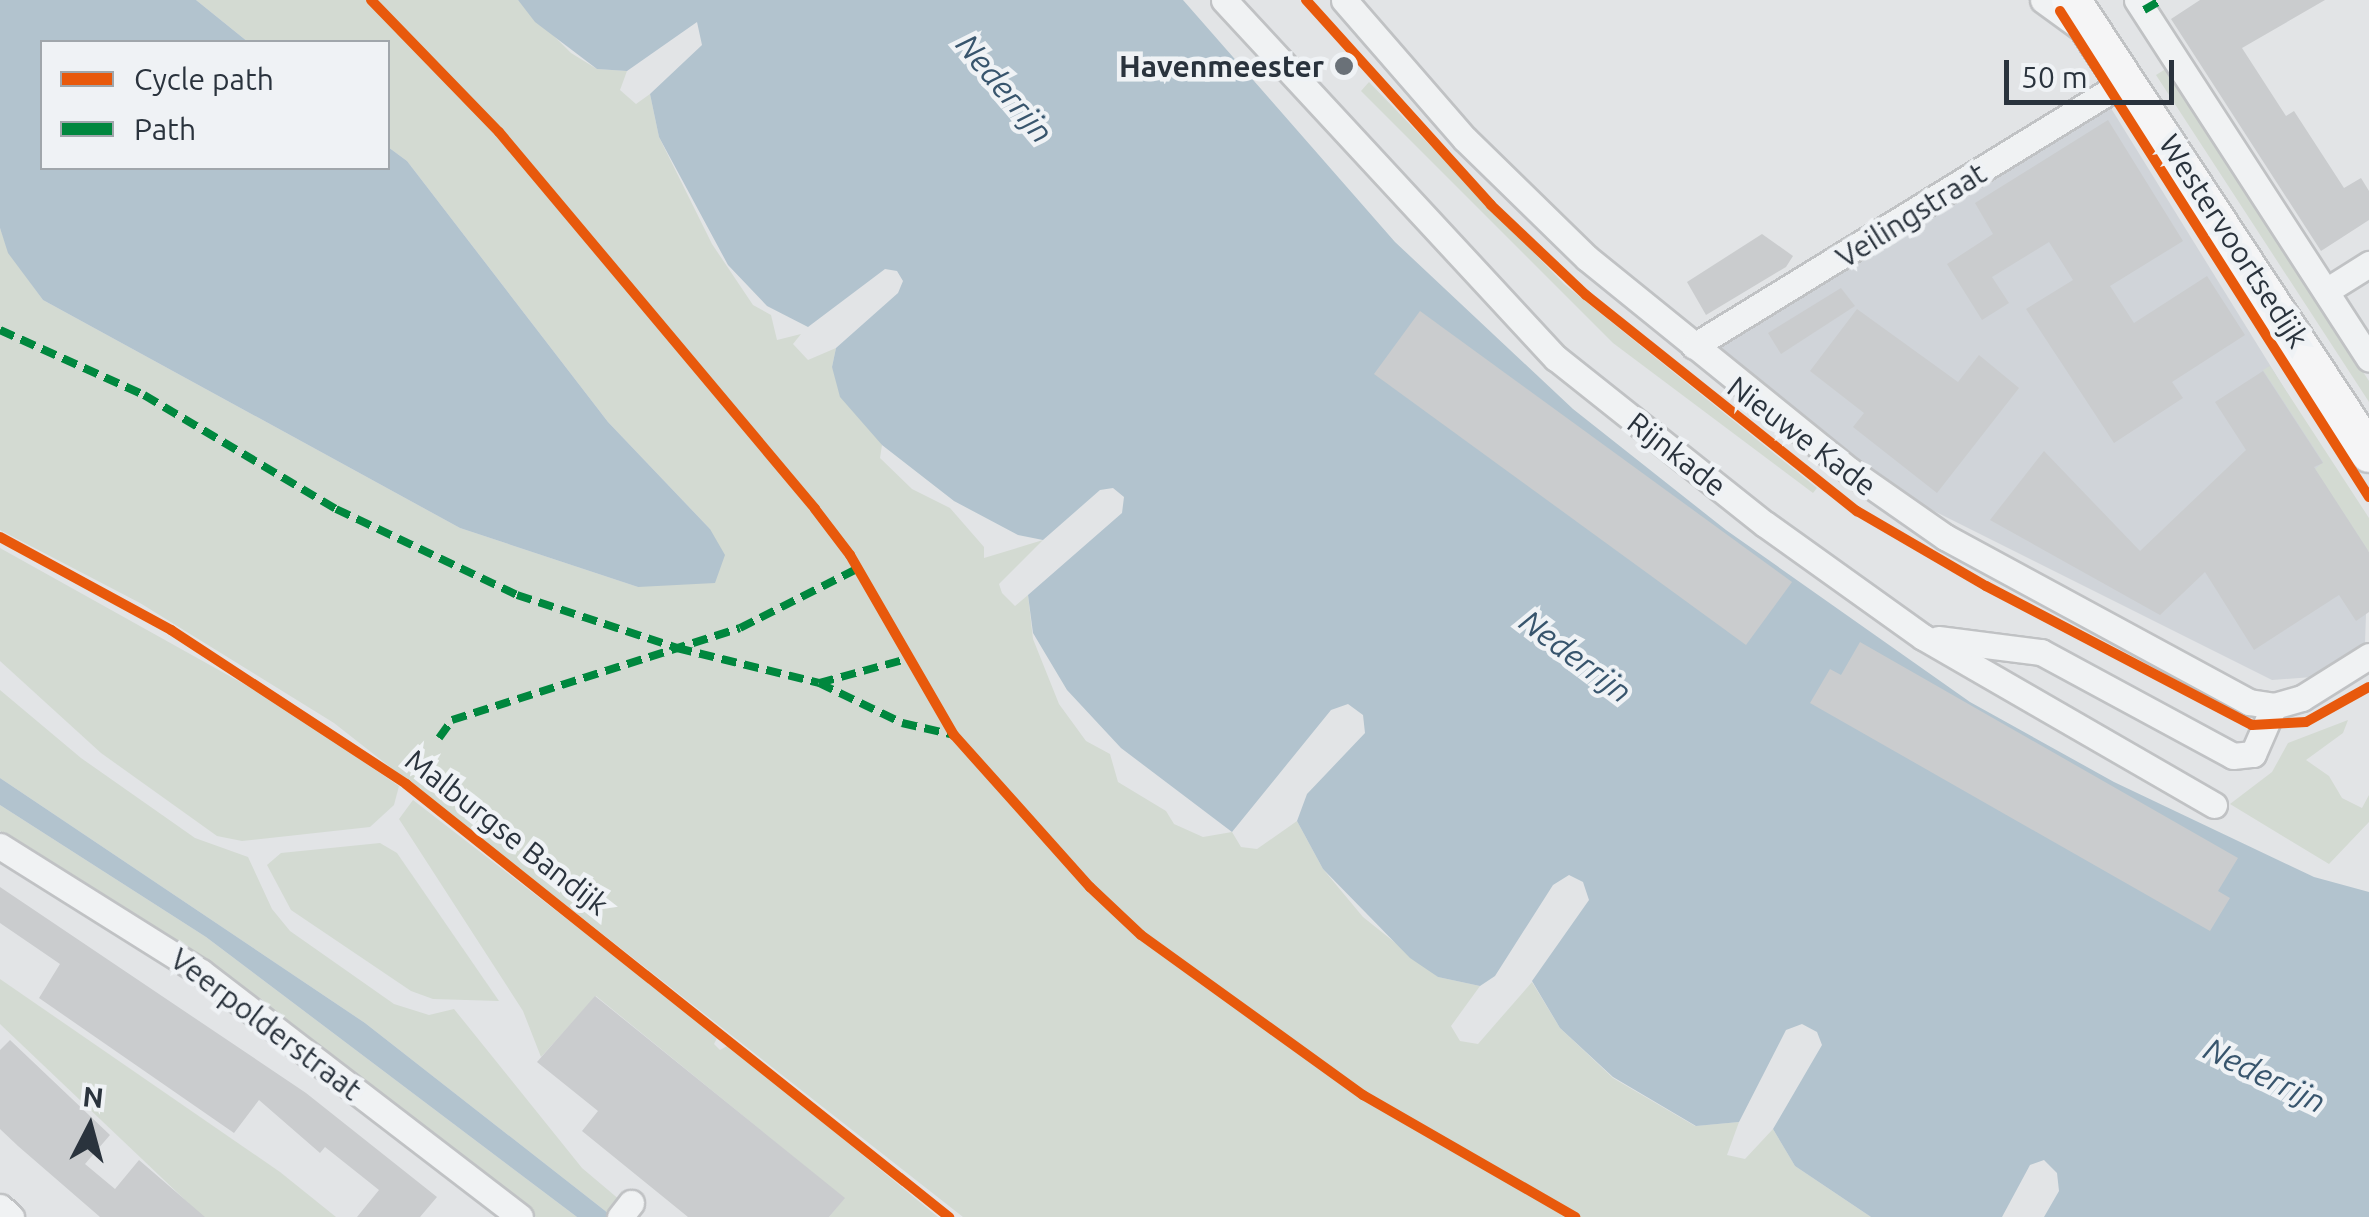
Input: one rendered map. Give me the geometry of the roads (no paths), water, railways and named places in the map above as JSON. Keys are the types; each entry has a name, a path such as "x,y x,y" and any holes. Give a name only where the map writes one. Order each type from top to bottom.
{"main road":[{"name":"Westervoortsedijk","path":"2072,0 2369,453"},
{"name":"Westervoortsedijk","path":"2101,0 2369,414"}],"street":[{"name":"Rijnkade","path":"1224,0 1556,358 1766,524 1923,637 2214,805"},
{"name":"Nieuwe Kade","path":"1344,0 1465,139 1587,258 1694,346 1944,538 2249,702 2274,706"},
{"name":"Westervoortsedijk","path":"2043,0 2096,39"},
{"name":"Westervoortsedijk","path":"2137,0 2369,358"},
{"name":"Veilingstraat","path":"1694,346 2126,81"},
{"path":"2326,291 2369,264"},
{"path":"1923,637 2041,652 2233,756 2253,754 2274,706 2302,698 2369,656"},
{"name":"Veerpolderstraat","path":"0,846 213,981 520,1217"},
{"path":"0,1207 11,1217"}],"water":[{"path":"0,0 196,0 246,40 40,40 40,170 390,170 390,148 407,161 608,422 710,529 725,555 715,583 638,587 460,528 43,300 8,253 0,228"},
{"name":"Nederrijn","path":"518,0 1183,0 1395,242 1573,409 1726,530 1970,702 2114,782 2314,877 2369,892 2369,1217 2044,1217 2059,1191 2057,1173 2044,1160 2030,1165 2002,1217 1871,1217 1795,1166 1773,1129 1822,1045 1817,1032 1802,1024 1786,1030 1739,1122 1696,1126 1613,1077 1560,1028 1532,981 1589,900 1583,882 1569,875 1553,885 1495,976 1480,986 1438,977 1410,958 1323,869 1297,821 1307,794 1365,733 1363,715 1348,704 1331,710 1232,832 1121,748 1067,690 1033,633 1028,595 1122,513 1124,497 1113,488 1100,490 1043,540 1018,535 954,501 882,445 840,397 832,367 836,348 898,293 903,281 897,271 885,269 808,327 767,306 728,265 659,137 650,94 702,45 697,22 627,71 597,69 535,22"},
{"path":"0,778 365,1023 613,1217 577,1217 206,937 0,805"}],"place":[{"name":"Havenmeester","path":"1344,66"}]}
